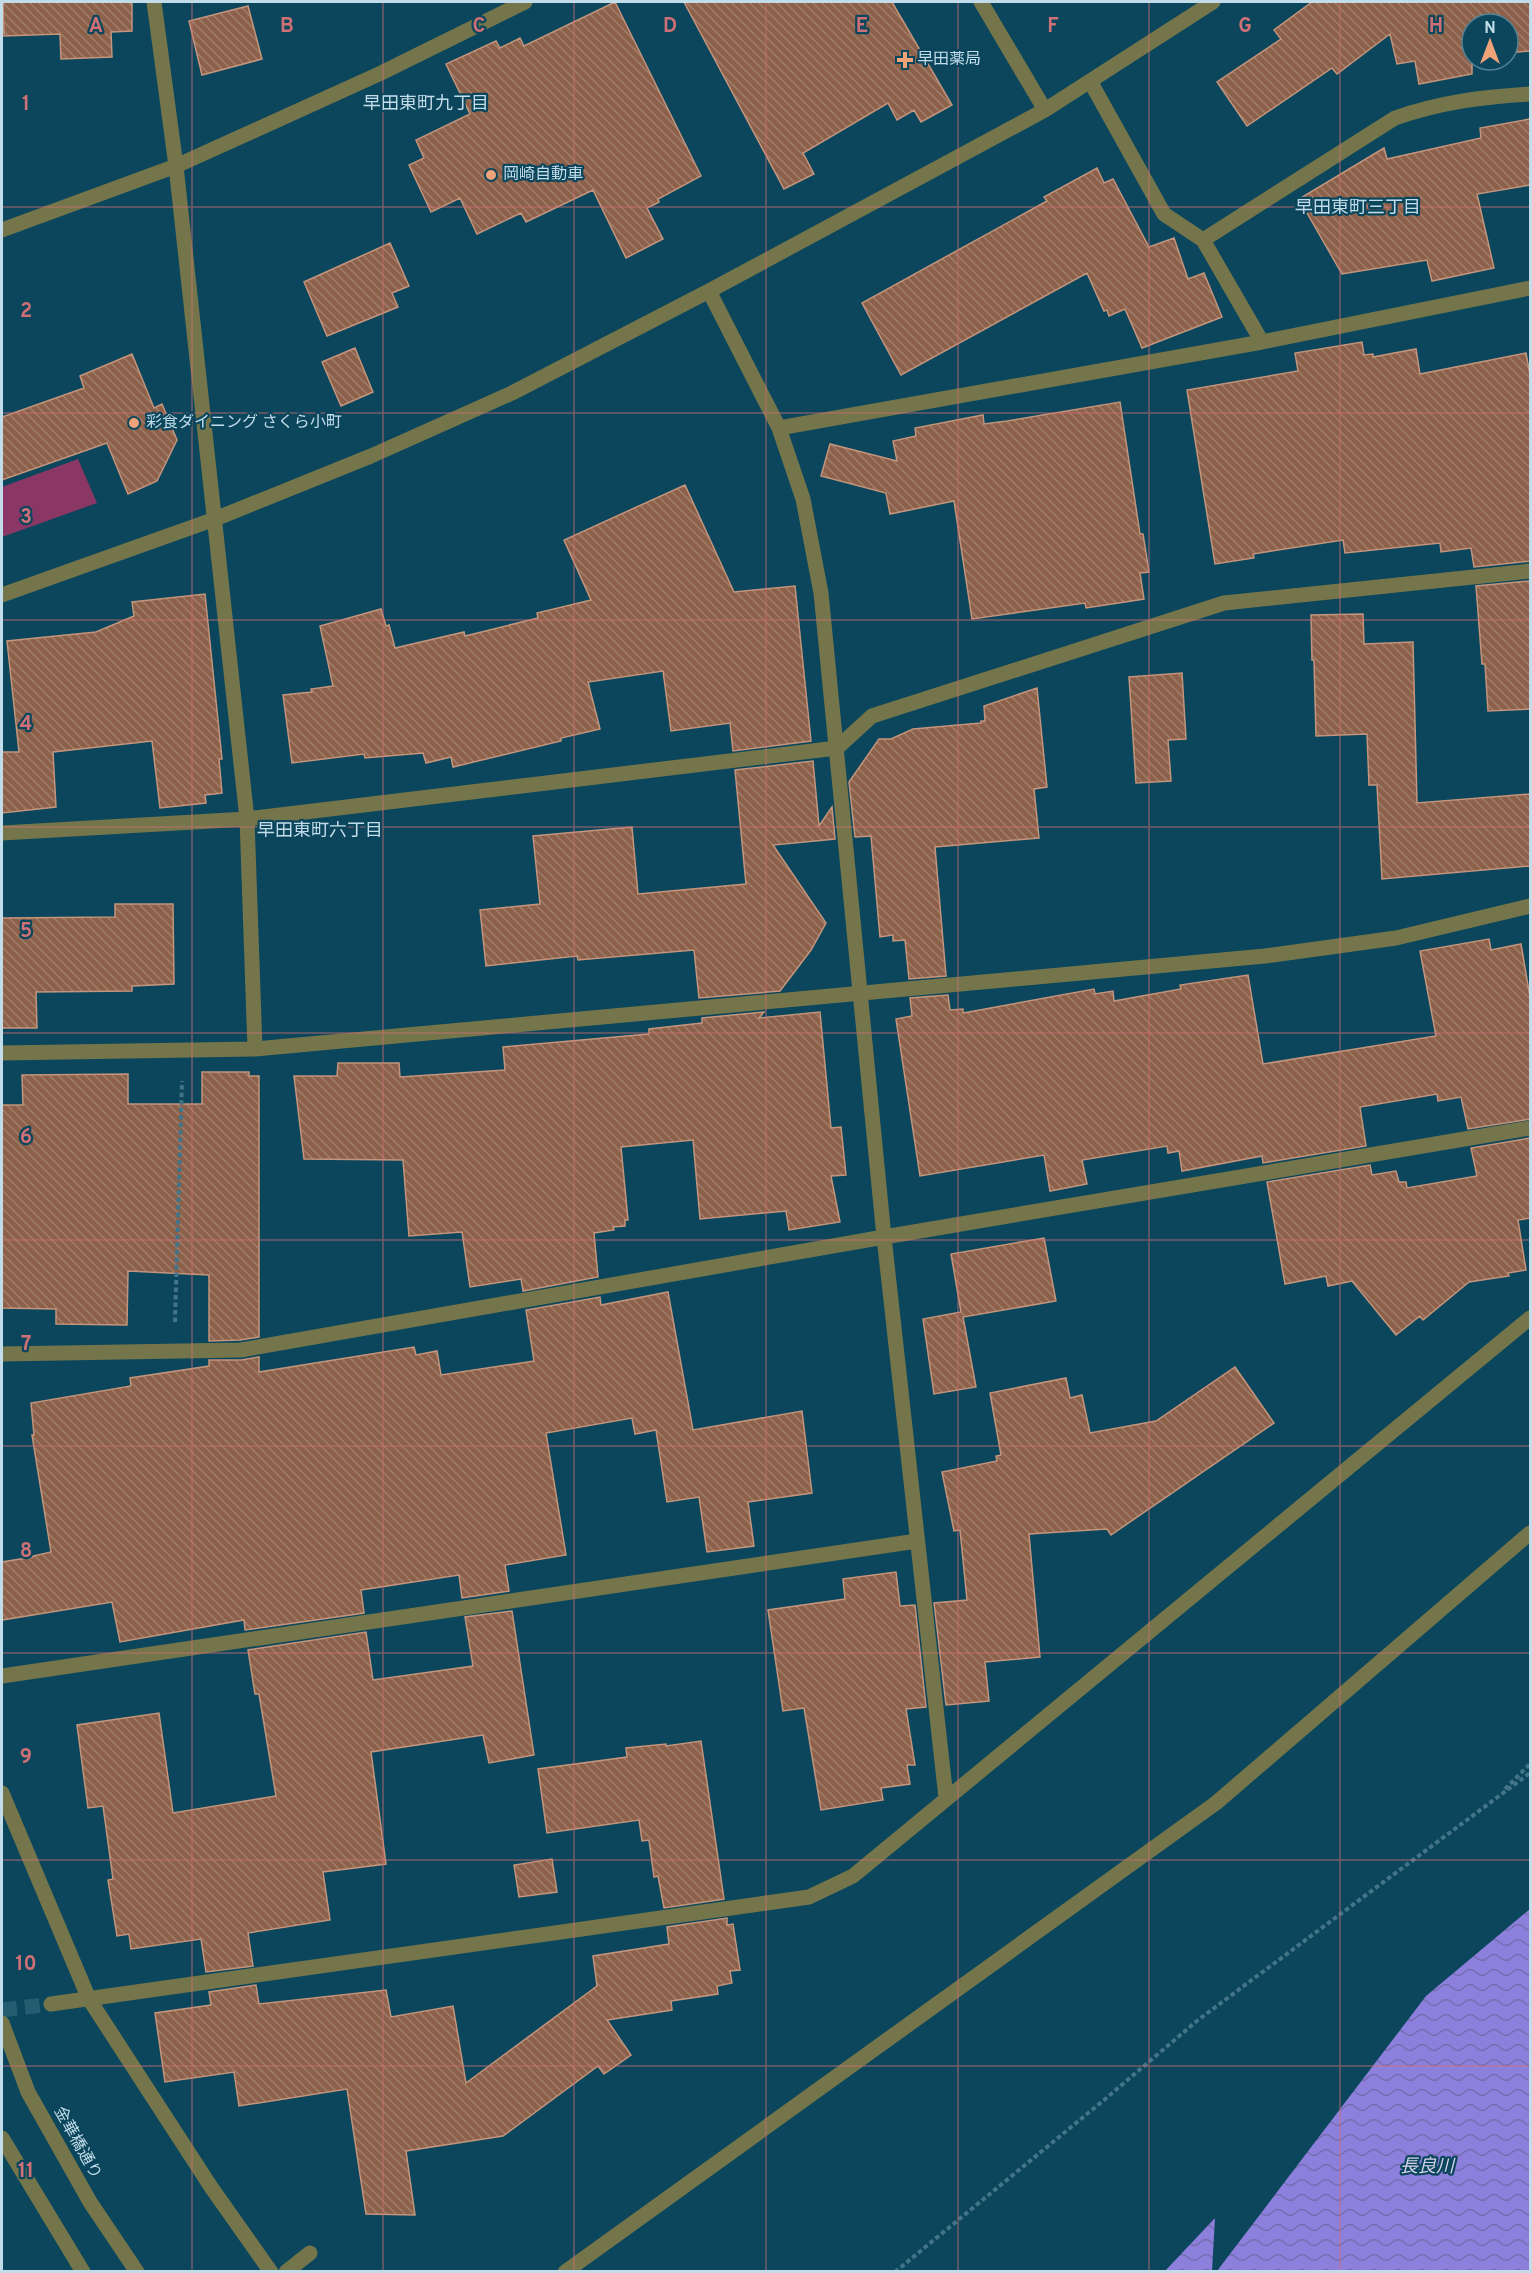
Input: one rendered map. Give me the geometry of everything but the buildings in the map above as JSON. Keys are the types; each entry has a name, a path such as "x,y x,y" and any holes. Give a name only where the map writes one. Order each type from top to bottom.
{"street":[{"path":"154,2 176,166 247,819 255,1049"},
{"path":"2,230 176,166 379,74 525,2"},
{"path":"981,2 1045,110"},
{"path":"2,595 215,519 371,456 512,393 709,291 1045,110 1213,2"},
{"path":"1090,81 1164,214 1203,240 1262,342"},
{"path":"1203,240 1395,117 1428,106 1471,98 1530,94"},
{"path":"779,428 1262,342 1530,288"},
{"path":"709,291 779,428 803,499 821,593 884,1237 946,1798"},
{"path":"2,833 247,819 837,748 872,716 1224,603 1530,571"},
{"path":"2,1053 255,1049 1265,956 1396,938 1530,906"},
{"path":"2,1354 241,1350 884,1237 1530,1128"},
{"path":"51,2004 809,1897 853,1876 1530,1318"},
{"path":"565,2271 1216,1803 1530,1533"},
{"path":"2,1676 917,1540"},
{"path":"2,1793 89,1999 211,2187 271,2271"},
{"name":"金華橋通り","path":"2,2023 28,2092 90,2202 137,2271"},
{"path":"2,2138 83,2271"},
{"path":"286,2271 310,2253"}],"path":[{"path":"175,1351 182,1050"},
{"path":"1494,1799 1530,1764"},
{"path":"895,2271 1198,2020 1530,1773"}],"shaded area":[{"path":"78,459 97,503 2,537 2,487"}],"water":[{"name":"長良川","path":"1530,1909 1530,2271 1217,2271 1426,1996"},
{"path":"1215,2218 1212,2271 1165,2271"}],"tunnel":[{"path":"2,2010 51,2004"}],"place":[{"name":"早田薬局","path":"905,60"},
{"name":"岡崎自動車","path":"491,175"},
{"name":"彩食ダイニング さくら小町","path":"134,423"}],"district":[{"name":"早田東町九丁目","path":"426,104"},
{"name":"早田東町三丁目","path":"1358,208"},
{"name":"早田東町六丁目","path":"320,831"}]}
